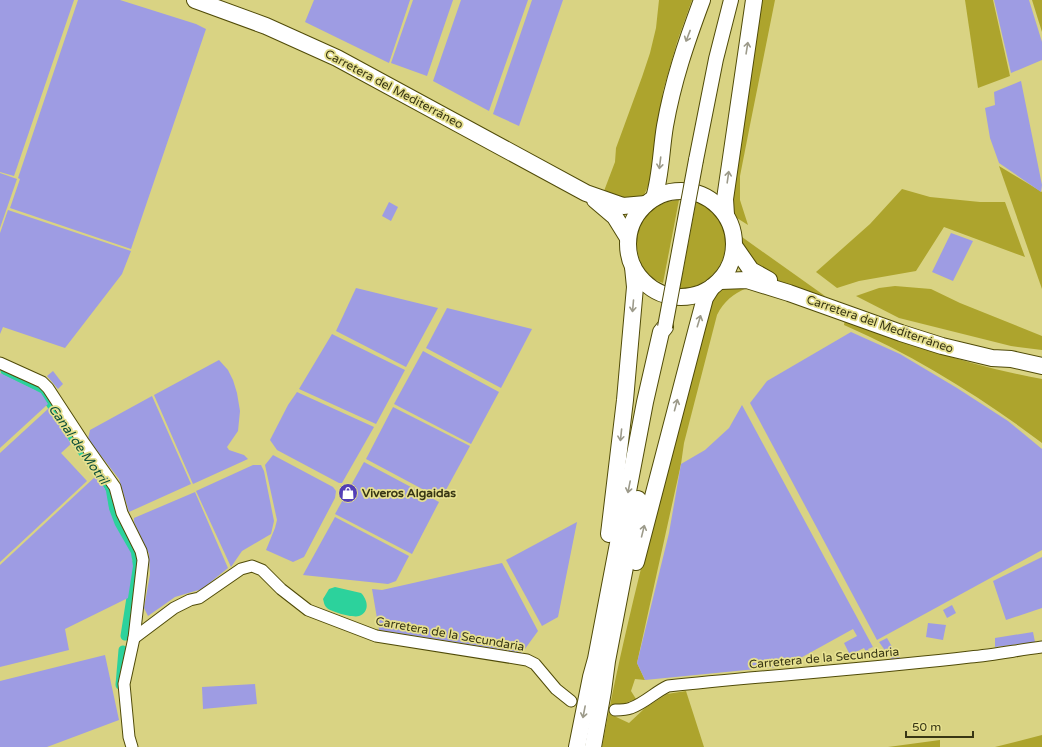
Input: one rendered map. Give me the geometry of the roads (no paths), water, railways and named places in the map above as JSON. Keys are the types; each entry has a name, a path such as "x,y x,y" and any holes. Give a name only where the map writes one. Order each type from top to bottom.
{"highway":[{"name":"Carretera del Mediterráneo","path":"195,0 266,26 337,58 586,193 623,206 650,201"},
{"path":"591,677 591,659 614,500 635,286 628,238 631,225 637,214 650,201 658,188 665,128 672,89 685,44 702,0"},
{"path":"726,215 725,200 754,0"},
{"path":"593,747 604,691 645,524 696,328 706,298 727,270 735,247 733,230 726,215 716,203 702,195 686,191 670,192 650,201"},
{"name":"Carretera del Mediterráneo","path":"586,193 615,217 628,238"},
{"name":"Carretera del Mediterráneo","path":"735,247 751,270 789,293"},
{"path":"633,267 642,280 654,290 668,296 683,297 698,294 716,284"},
{"name":"Carretera del Mediterráneo","path":"716,284 747,280 942,346 992,358 1010,359 1042,366"},
{"path":"577,747 596,659 645,402 661,332 665,327"},
{"path":"604,691 608,654 654,413 666,333 665,327"}],"main road":[{"path":"665,327 716,59 731,0"},
{"path":"992,358 1009,366 1042,373"}],"street":[{"path":"0,363 42,382 48,388 115,487 122,513 141,550 143,560 134,638 124,684 129,737 132,747"},
{"name":"Carretera de la Secundaria","path":"134,638 174,608 190,600 199,598 241,570 252,566 262,570 281,590 308,610 376,636 527,660 535,664 556,689 571,701"},
{"name":"Carretera de la Secundaria","path":"615,710 630,708 642,702 660,689 668,686 746,677 880,667 964,658 1042,647"}],"waterway":[{"name":"Canal de Motril","path":"5,371 38,387 42,391 81,450 109,487 115,519 137,559 125,636"},
{"name":"Canal de Motril","path":"120,685 123,650"}],"place":[{"name":"Viveros Algaidas","path":"348,493"}]}
